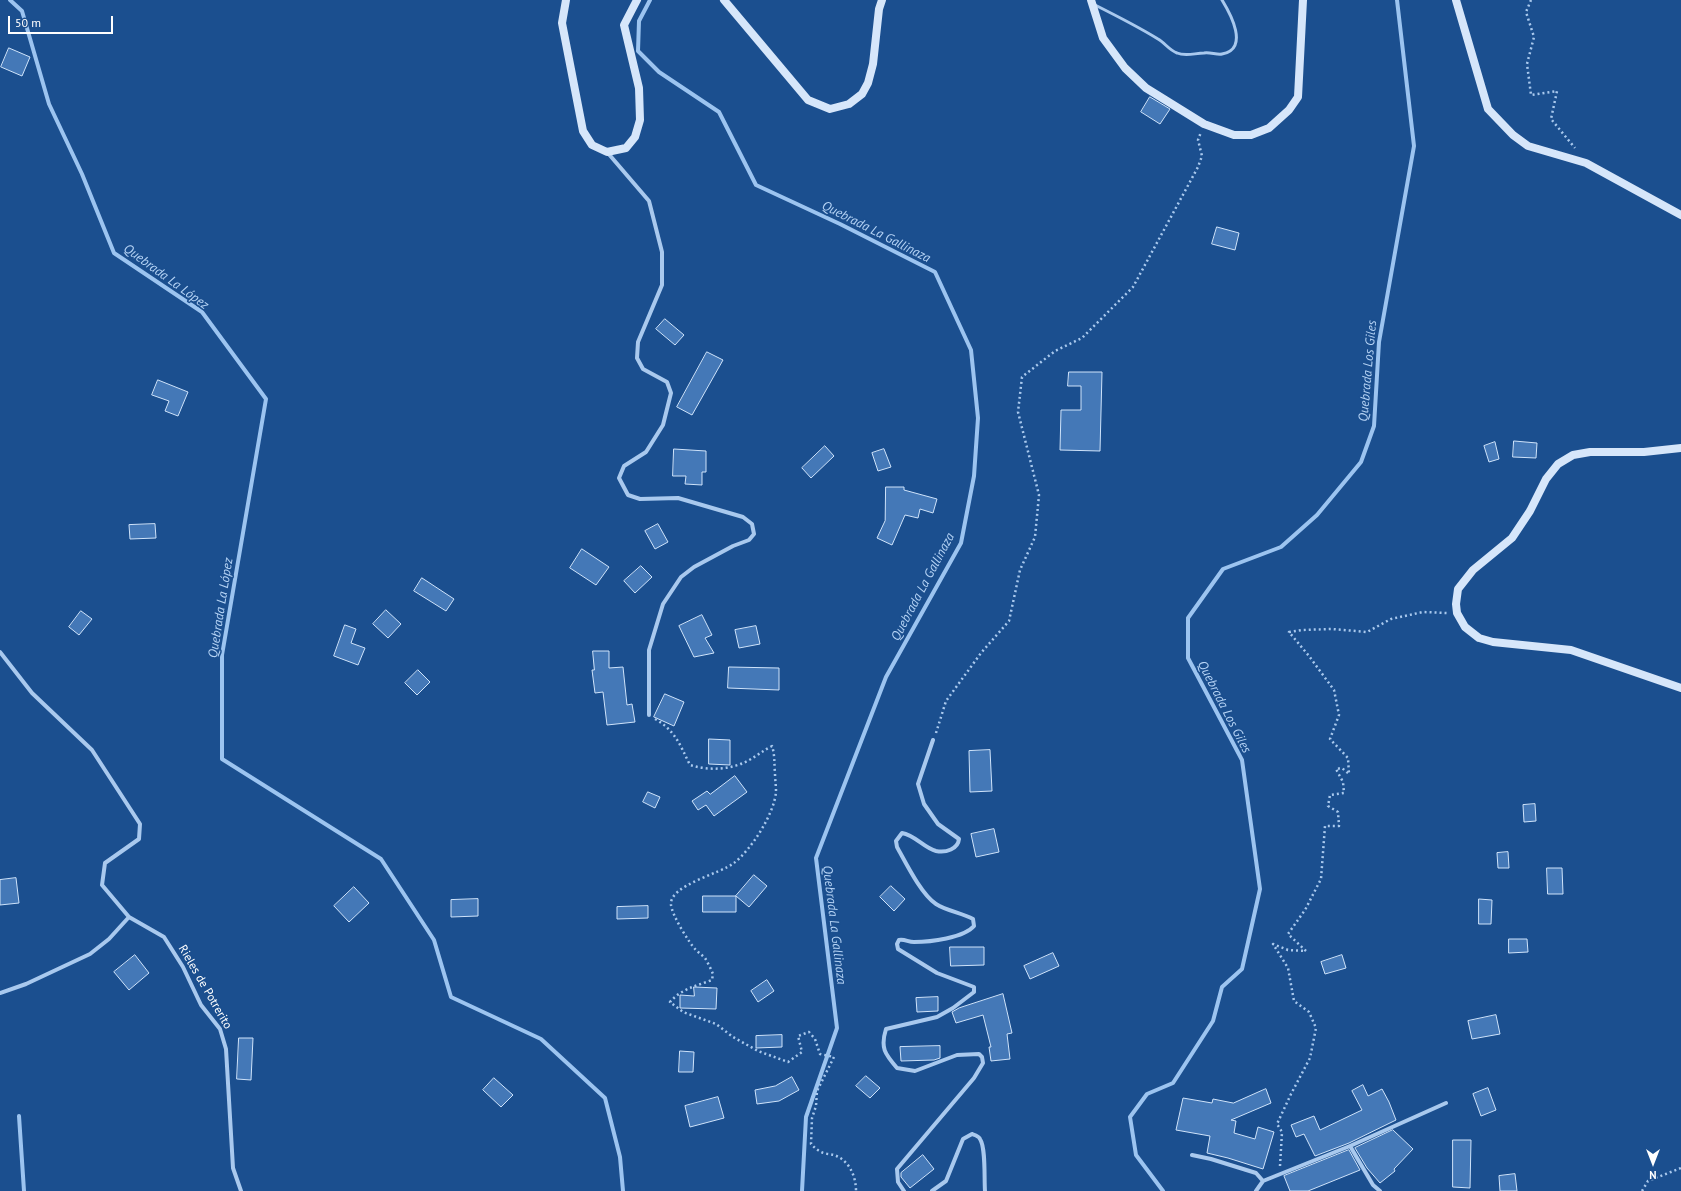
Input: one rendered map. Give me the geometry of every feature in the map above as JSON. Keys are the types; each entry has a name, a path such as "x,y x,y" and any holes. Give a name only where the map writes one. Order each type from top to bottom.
{"main road":[{"path":"566,0 562,23 583,131 592,145 607,152 626,148 635,137 640,120 639,88 624,25 637,0"},
{"path":"724,0 808,100 830,109 850,104 862,94 868,84 873,64 878,9 882,0"},
{"path":"1091,1 1103,38 1125,68 1146,88 1204,124 1234,135 1251,135 1269,128 1289,110 1298,97 1303,0"},
{"path":"1456,0 1488,109 1513,135 1528,146 1586,163 1681,215"},
{"path":"1681,448 1644,452 1590,452 1573,455 1558,464 1546,479 1530,510 1512,538 1473,570 1458,589 1456,604 1457,613 1465,627 1479,638 1493,642 1571,650 1681,688"}],"street":[{"path":"607,152 649,201 662,252 662,285 638,342 637,358 643,369 667,382 671,393 663,424 646,452 624,466 619,478 628,495 640,499 678,498 714,508 743,517 752,524 754,534 748,540 733,546 694,567 681,578 663,604 650,650 650,715"},
{"name":"Rieles de Potrerito","path":"0,652 32,693 92,750 140,824 139,840 105,863 102,885 129,917 164,937 183,967 201,1005 220,1029 226,1049 233,1168 241,1191"},
{"path":"904,1191 898,1182 897,1169 974,1078 983,1063 982,1057 978,1054 971,1053 957,1055 915,1071 897,1068 886,1054 882,1042 886,1029 937,1017 953,1008 974,992 974,987 937,973 898,949 899,940 904,939 912,942 937,940 967,932 974,926 973,920 935,903 920,885 897,847 896,841 902,834 909,834 937,851 952,850 958,844 959,839 938,824 924,804 918,784 933,740"},
{"path":"0,993 26,984 90,954 109,939 129,917"},
{"path":"1256,1191 1263,1181 1350,1146 1446,1103"},
{"path":"932,1191 946,1181 963,1139 972,1134 978,1136 981,1140 984,1160 985,1191"},
{"path":"1350,1146 1373,1185 1380,1191"},
{"path":"1192,1155 1211,1159 1256,1173 1263,1181"}],"lane":[{"path":"1091,1 1160,40 1170,50 1180,54 1190,55 1205,53 1222,54 1234,46 1237,39 1231,16 1222,0"}],"path":[{"path":"1532,0 1526,12 1534,37 1527,64 1531,95 1557,91 1551,119 1586,163"},
{"path":"933,740 946,701 981,653 1009,621 1020,570 1035,537 1039,495 1018,412 1022,377 1055,351 1082,338 1133,287 1198,167 1202,156 1198,140 1204,124"},
{"path":"1280,1174 1282,1132 1277,1124 1310,1058 1316,1028 1308,1012 1294,1001 1288,968 1273,944 1288,950 1306,951 1288,934 1305,910 1321,880 1325,826 1339,826 1338,812 1328,806 1330,795 1344,794 1343,782 1336,769 1342,768 1349,774 1348,758 1330,739 1339,715 1334,690 1310,656 1289,632 1332,629 1367,632 1391,619 1423,612 1457,613"},
{"path":"650,715 665,725 674,734 690,765 701,769 715,769 735,766 750,760 760,752 772,746 775,754 776,792 771,810 762,828 748,848 734,863 719,872 688,884 672,898 671,906 685,935 695,950 705,958 713,974 712,980 676,994 670,1002 683,1012 716,1024 733,1037 758,1051 788,1062 802,1052 798,1036 808,1032 815,1039 820,1054 834,1057 817,1091 816,1106 812,1118 811,1144 822,1153 834,1155 843,1160 852,1171 856,1184 856,1191"},
{"path":"1642,1191 1648,1181 1681,1168"}],"building":[{"path":"9,48 30,57 22,76 1,67"},
{"path":"1150,97 1170,109 1160,124 1141,112"},
{"path":"1217,227 1239,233 1235,250 1212,244"},
{"path":"665,319 684,335 675,345 656,329"},
{"path":"707,352 723,360 692,415 677,407"},
{"path":"1069,372 1102,372 1100,451 1060,450 1061,410 1081,410 1081,386 1068,386"},
{"path":"158,380 188,392 178,416 165,411 169,401 152,395"},
{"path":"1514,441 1537,443 1536,458 1513,457"},
{"path":"1495,442 1499,459 1489,462 1484,446"},
{"path":"825,446 834,456 811,478 802,468"},
{"path":"674,449 706,451 706,472 702,472 702,485 685,484 686,476 673,476"},
{"path":"884,449 891,467 878,471 872,453"},
{"path":"886,487 904,487 904,490 937,499 933,513 920,509 918,518 905,515 892,545 877,538 885,521"},
{"path":"155,524 156,538 130,539 129,525"},
{"path":"658,524 668,542 655,549 645,531"},
{"path":"582,549 609,567 596,585 570,568"},
{"path":"641,566 652,577 635,593 624,581"},
{"path":"422,578 454,599 446,611 414,591"},
{"path":"386,610 401,624 388,638 373,624"},
{"path":"81,611 92,619 79,635 69,627"},
{"path":"702,615 712,635 705,638 714,653 694,657 679,626"},
{"path":"345,625 356,629 351,643 365,648 358,665 334,656"},
{"path":"756,626 760,644 739,648 735,630"},
{"path":"593,651 609,651 609,668 623,667 627,705 632,704 635,722 607,725 603,692 595,693 592,670 594,670"},
{"path":"729,667 779,668 779,690 728,688"},
{"path":"418,670 430,682 417,695 405,683"},
{"path":"665,694 684,702 674,726 654,717"},
{"path":"709,739 730,740 730,765 709,764"},
{"path":"990,750 992,791 970,792 969,751"},
{"path":"735,776 747,792 714,816 706,805 698,810 692,801 707,791 710,794"},
{"path":"648,792 660,797 655,808 643,802"},
{"path":"1535,804 1536,821 1524,822 1523,805"},
{"path":"994,829 999,852 976,857 971,834"},
{"path":"1508,852 1509,868 1498,868 1497,853"},
{"path":"1547,868 1562,868 1563,894 1548,894"},
{"path":"754,875 767,886 749,907 736,896"},
{"path":"16,878 19,903 0,905 0,880"},
{"path":"891,886 905,899 894,911 880,897"},
{"path":"354,887 369,903 349,922 334,906"},
{"path":"703,896 736,896 736,912 703,912"},
{"path":"478,899 478,916 451,917 451,900"},
{"path":"1479,899 1492,900 1491,924 1479,924"},
{"path":"648,906 648,918 617,919 617,907"},
{"path":"1509,939 1527,939 1528,952 1509,953"},
{"path":"950,947 984,947 984,965 951,966"},
{"path":"1053,953 1059,966 1030,979 1024,966"},
{"path":"135,955 149,973 129,990 114,972"},
{"path":"1342,955 1346,968 1325,974 1321,962"},
{"path":"767,980 774,991 758,1002 751,991"},
{"path":"694,987 717,988 716,1009 680,1008 680,995 694,996"},
{"path":"1003,994 1012,1033 1007,1034 1010,1059 991,1061 989,1047 991,1047 983,1015 956,1023 952,1012 959,1008"},
{"path":"938,997 938,1011 917,1012 916,998"},
{"path":"1496,1015 1500,1034 1472,1039 1468,1021"},
{"path":"782,1035 782,1047 756,1048 756,1036"},
{"path":"239,1038 253,1038 251,1080 237,1079"},
{"path":"940,1046 940,1058 934,1060 901,1061 900,1047"},
{"path":"680,1051 694,1052 693,1072 679,1072"},
{"path":"866,1076 880,1088 870,1098 856,1086"},
{"path":"792,1077 799,1090 779,1101 757,1104 755,1090 775,1086"},
{"path":"494,1078 513,1095 501,1107 483,1090"},
{"path":"1363,1085 1368,1096 1382,1089 1396,1120 1349,1143 1315,1156 1304,1134 1296,1137 1291,1125 1314,1116 1320,1130 1362,1110 1352,1091"},
{"path":"1488,1088 1496,1110 1481,1116 1473,1094"},
{"path":"1266,1089 1271,1103 1231,1120 1236,1121 1234,1133 1255,1139 1258,1127 1274,1132 1263,1169 1207,1153 1210,1136 1176,1130 1183,1098 1212,1103 1213,1099 1233,1103"},
{"path":"718,1097 724,1118 690,1127 685,1106"},
{"path":"1393,1130 1413,1149 1394,1169 1395,1171 1380,1183 1367,1168 1355,1148"},
{"path":"1453,1140 1471,1140 1470,1188 1453,1187"},
{"path":"1349,1150 1360,1170 1308,1191 1290,1191 1284,1176"},
{"path":"923,1155 934,1169 910,1188 901,1177 901,1173"},
{"path":"1515,1174 1517,1191 1500,1191 1499,1176"}],"waterway":[{"name":"Quebrada La López","path":"10,0 22,11 49,104 82,174 114,253 202,312 266,399 222,655 222,759 381,859 434,940 451,997 541,1039 605,1098 620,1157 623,1191"},
{"name":"Quebrada La Gallinaza","path":"650,0 639,21 638,51 659,72 719,112 756,185 840,224 935,272 971,350 978,418 974,476 961,543 886,677 816,858 837,1028 806,1117 802,1191"},
{"name":"Quebrada Los Giles","path":"1163,1191 1136,1155 1130,1117 1147,1094 1173,1083 1213,1021 1222,987 1242,969 1260,889 1242,760 1188,658 1188,618 1223,569 1281,547 1317,515 1361,462 1374,426 1379,342 1414,146 1397,0"},
{"path":"19,1116 24,1191"}]}
